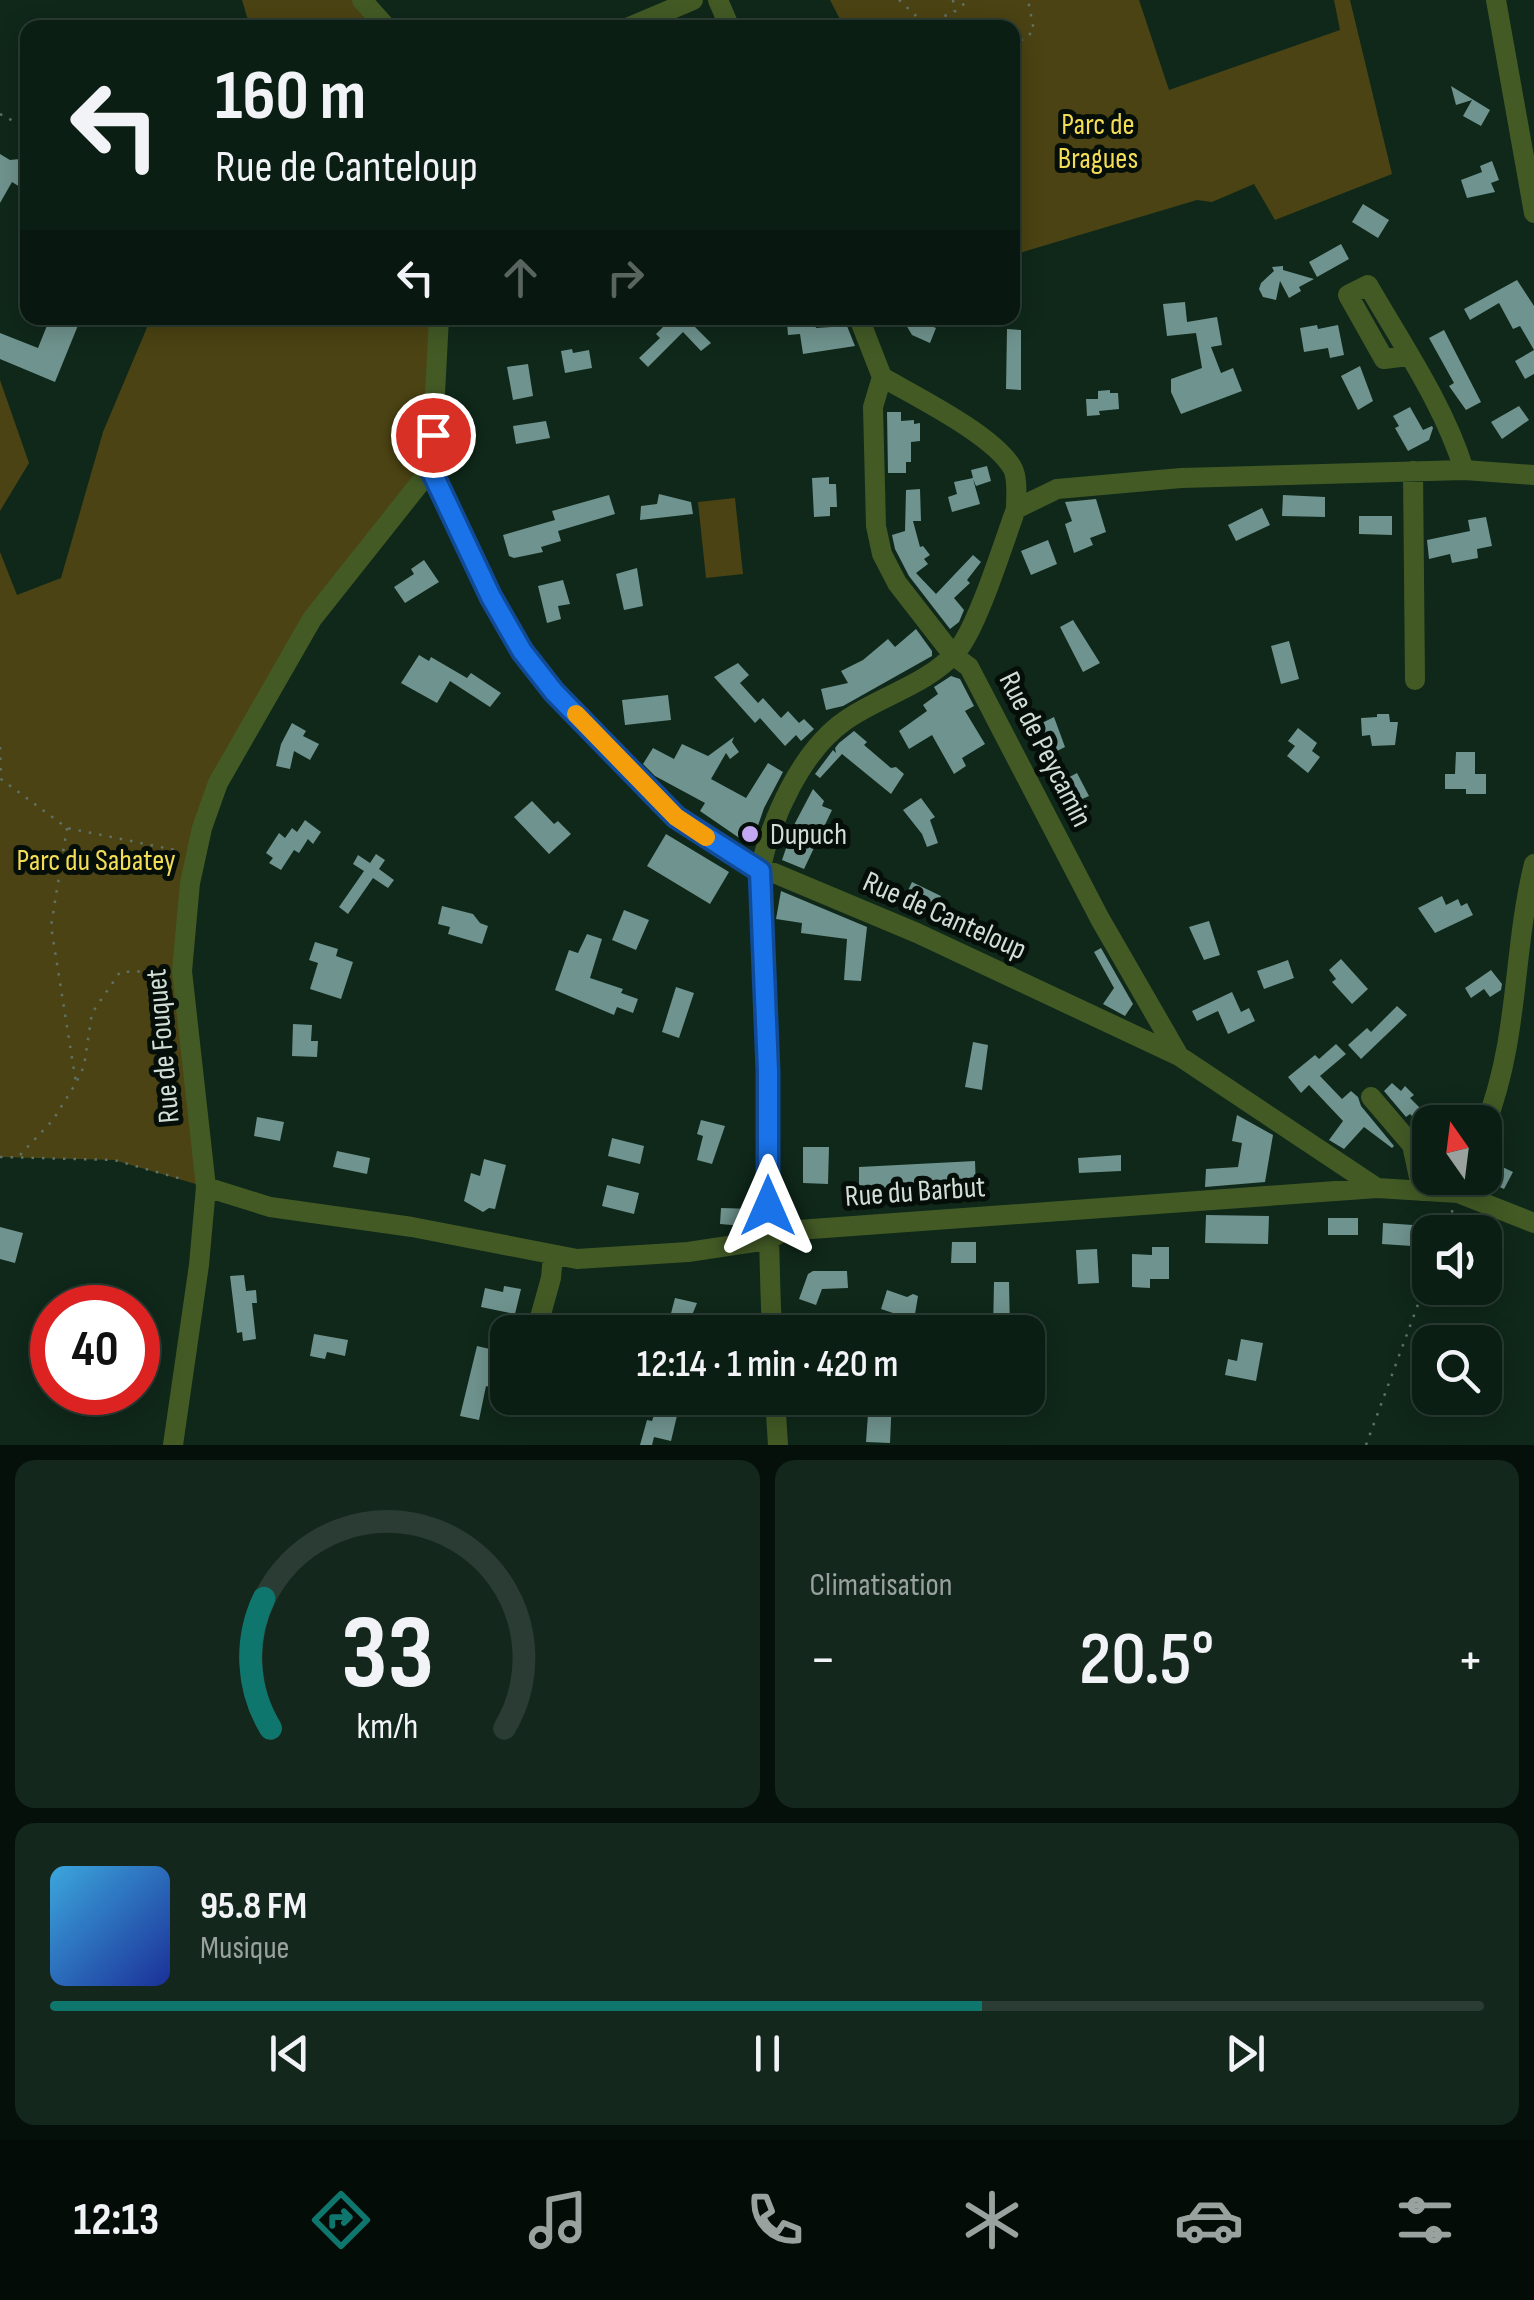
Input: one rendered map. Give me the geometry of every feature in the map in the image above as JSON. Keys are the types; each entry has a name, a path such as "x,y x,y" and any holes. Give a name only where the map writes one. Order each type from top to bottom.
{"street":[{"path":"362,0 380,20"},
{"path":"646,20 693,0"},
{"path":"1496,0 1534,212"},
{"name":"Rue de Canteloup","path":"439,325 431,470 500,616 554,692 676,817 760,871 917,933 1179,1056 1377,1188"},
{"path":"862,325 882,377 963,423 1014,470 1057,488"},
{"path":"1408,356 1455,441 1464,470"},
{"name":"Rue de Peycamin","path":"882,377 873,407 876,526 882,554 897,584 953,655 970,666 1100,919 1179,1056"},
{"name":"Rue de Fouquet","path":"173,1445 199,1265 206,1186 182,970 196,854 218,783 312,619 431,470"},
{"path":"771,1315 760,871 766,843 818,746 845,720 938,670 965,641 1016,509 1014,470"},
{"path":"1016,509 1057,488 1201,477 1464,470 1534,475"},
{"path":"1414,472 1415,680"},
{"path":"1492,1105 1512,1030 1534,864"},
{"path":"1372,1096 1412,1145"},
{"name":"Rue du Barbut","path":"206,1186 270,1207 602,1260 768,1240 784,1231 1377,1188 1412,1190"},
{"name":"Rue du Barbut","path":"1480,1195 1534,1223"},
{"path":"541,1315 553,1255"},
{"path":"776,1415 778,1445"}],"path":[{"path":"900,0 921,20"},
{"path":"953,0 954,12"},
{"path":"939,20 970,0"},
{"path":"1020,41 1034,30 1028,0"},
{"path":"0,747 1,779 67,828 196,854"},
{"path":"67,828 52,926 76,1083"},
{"path":"20,1156 53,1120 76,1083 84,1066 92,1013 120,972 182,970"},
{"path":"0,1156 114,1160 206,1186"},
{"path":"1366,1445 1418,1305"}],"green space":[{"path":"242,0 362,0 381,20 248,20"},
{"name":"Parc de Bragues","path":"830,0 1139,0 1169,90 1340,30 1334,0 1350,0 1392,174 1275,220 1254,184 1212,202 1197,200 1020,253 1020,20 840,20"},
{"name":"Parc du Sabatey","path":"148,325 439,325 431,469 312,619 218,783 182,971 206,1187 114,1160 0,1157 0,552 17,595 61,578 103,432"},
{"path":"0,380 29,463 0,511"},
{"path":"735,498 743,574 706,578 698,502"}],"building":[{"path":"1451,86 1490,110 1481,126 1463,116 1472,100 1456,105"},
{"path":"0,154 10,160 20,159 20,187 12,182 0,203"},
{"path":"1492,161 1499,180 1491,183 1495,192 1467,198 1461,180 1482,172 1480,166"},
{"path":"1363,204 1389,220 1378,238 1352,222"},
{"path":"1341,244 1349,259 1317,277 1309,262"},
{"path":"1283,266 1283,270 1314,279 1289,298 1280,281 1276,300 1263,297 1261,283 1274,271 1272,267"},
{"path":"1517,280 1534,306 1534,350 1520,326 1513,329 1499,303 1470,320 1464,309"},
{"path":"1185,302 1187,322 1217,317 1222,345 1211,347 1221,373 1233,368 1242,391 1181,414 1171,392 1171,379 1202,368 1196,333 1167,336 1163,304"},
{"path":"47,325 78,325 55,382 0,359 0,333 38,348"},
{"path":"665,325 693,325 711,343 701,351 683,332 648,367 639,358 660,338 656,334"},
{"path":"787,325 847,326 855,346 803,354 800,334 788,335"},
{"path":"906,325 936,328 930,343 912,335"},
{"path":"1317,325 1318,329 1338,325 1344,355 1330,358 1328,348 1304,352 1300,328"},
{"path":"1007,329 1021,330 1021,390 1006,389"},
{"path":"1444,330 1481,402 1466,410 1449,386 1454,383 1429,338"},
{"path":"572,349 573,353 589,350 592,368 565,373 561,351"},
{"path":"1534,350 1534,374 1525,379 1515,361"},
{"path":"528,364 533,396 513,400 507,367"},
{"path":"1360,366 1373,401 1358,410 1341,376"},
{"path":"1098,391 1118,393 1119,409 1087,416 1086,399 1098,399"},
{"path":"1519,406 1529,420 1502,439 1491,422"},
{"path":"1410,407 1423,430 1433,428 1429,440 1408,451 1393,416"},
{"path":"887,412 901,412 901,421 920,423 920,441 911,442 911,462 906,462 906,473 888,473"},
{"path":"546,421 550,438 516,444 513,426"},
{"path":"987,466 991,481 976,486 973,479 980,504 952,512 948,497 957,494 954,482 973,478 971,470"},
{"path":"829,477 829,484 836,484 837,507 830,507 830,516 814,517 812,478"},
{"path":"920,489 921,521 913,521 920,547 930,555 924,559 928,564 916,573 936,594 973,555 981,562 967,580 970,583 954,598 964,610 959,622 950,629 909,576 892,535 905,531 906,490"},
{"path":"659,494 691,502 693,514 640,520 641,506 657,504"},
{"path":"609,495 615,514 558,531 561,541 541,547 543,552 509,556 503,535 555,520 552,511"},
{"path":"1283,495 1325,497 1325,517 1282,516"},
{"path":"1096,499 1106,532 1090,538 1093,545 1074,553 1065,524 1072,521 1065,502"},
{"path":"1262,508 1270,525 1236,541 1228,525"},
{"path":"1359,516 1392,516 1392,535 1359,534"},
{"path":"1486,517 1492,546 1477,549 1478,558 1452,563 1450,554 1429,559 1427,540 1470,531 1468,520"},
{"path":"1048,540 1057,564 1031,575 1021,551"},
{"path":"424,560 439,582 405,603 394,587 414,574 411,569"},
{"path":"637,568 643,606 624,610 616,574"},
{"path":"563,580 570,604 558,606 561,619 547,623 538,586"},
{"path":"1073,620 1100,663 1083,672 1060,627"},
{"path":"916,629 932,656 843,706 826,710 821,689 848,683 841,671 863,660 888,639 895,647"},
{"path":"1289,641 1299,679 1281,684 1271,646"},
{"path":"419,655 429,661 431,657 467,678 471,673 501,693 490,707 450,681 437,703 401,683"},
{"path":"738,663 749,675 740,683 758,703 763,698 781,718 788,711 799,723 804,719 814,729 801,741 796,735 785,746 760,718 755,723 714,677"},
{"path":"951,676 960,679 974,706 965,711 985,744 962,758 966,766 954,774 932,735 909,749 899,731 927,711 923,705 938,694 934,687"},
{"path":"668,695 671,720 625,725 622,700"},
{"path":"1389,714 1390,722 1398,722 1395,745 1372,746 1370,735 1362,736 1361,718"},
{"path":"1054,717 1065,747 1047,756 1035,733 1045,728 1042,723"},
{"path":"292,723 306,731 303,736 319,744 310,760 294,751 290,769 276,766"},
{"path":"1298,728 1317,743 1312,751 1320,757 1308,773 1287,756 1295,746 1288,741"},
{"path":"854,731 867,742 864,745 904,774 891,794 842,754 820,778 815,774 833,750 836,753 839,743"},
{"path":"734,737 732,742 739,752 730,759 726,753 711,779 746,798 768,763 783,772 764,808 751,846 700,811 705,803 655,776 643,764 653,748 674,759 682,744 708,756"},
{"path":"1456,752 1475,752 1475,774 1486,774 1486,794 1445,789 1445,774 1455,774"},
{"path":"1077,773 1089,796 1071,804 1060,782"},
{"path":"813,789 824,801 822,806 832,810 804,869 782,860 794,825"},
{"path":"921,798 935,817 930,820 938,843 927,847 903,810"},
{"path":"532,801 554,824 558,821 571,834 549,854 514,817"},
{"path":"305,820 321,832 313,844 308,839 299,853 294,850 281,870 269,863 273,858 266,853 279,833 285,838 292,828 297,832"},
{"path":"666,834 729,872 710,904 647,866"},
{"path":"376,854 385,860 379,869 394,880 388,888 373,878 348,914 339,907 364,871 353,864 358,855 370,863"},
{"path":"912,882 941,896 933,913 904,899"},
{"path":"781,891 867,927 861,981 844,980 847,939 801,933 802,923 776,919"},
{"path":"1442,896 1446,905 1458,899 1461,906 1467,903 1473,915 1435,933 1418,908"},
{"path":"442,906 473,914 488,926 482,944 448,934 450,927 438,924"},
{"path":"624,910 649,920 636,950 612,940"},
{"path":"1209,921 1220,955 1204,960 1189,927"},
{"path":"587,934 602,939 590,978 623,989 621,993 638,999 633,1013 617,1007 614,1015 555,990 569,950 578,953"},
{"path":"315,942 338,949 336,956 353,962 341,999 310,989 318,963 309,960"},
{"path":"1101,948 1133,1004 1125,1016 1103,1004 1114,988 1094,952"},
{"path":"1341,959 1368,989 1352,1004 1332,982 1336,979 1329,970"},
{"path":"1288,960 1294,978 1264,989 1257,971"},
{"path":"1491,970 1502,984 1501,990 1490,997 1484,989 1471,998 1465,988"},
{"path":"676,987 694,993 679,1038 662,1032"},
{"path":"1232,992 1241,1012 1249,1008 1255,1021 1228,1034 1218,1011 1197,1021 1192,1011"},
{"path":"1397,1006 1407,1015 1361,1059 1348,1045 1367,1028 1371,1032"},
{"path":"293,1024 312,1025 311,1041 318,1041 317,1057 292,1056"},
{"path":"973,1042 988,1045 982,1090 965,1087"},
{"path":"1336,1044 1346,1054 1320,1076 1342,1099 1351,1091 1358,1097 1392,1148 1364,1127 1344,1149 1329,1140 1343,1121 1309,1085 1301,1093 1288,1077"},
{"path":"1392,1083 1401,1091 1405,1086 1417,1105 1412,1105 1412,1116 1406,1117 1384,1091"},
{"path":"1237,1115 1273,1135 1265,1182 1205,1187 1206,1169 1238,1167 1242,1143 1232,1141"},
{"path":"257,1117 284,1122 280,1141 254,1136"},
{"path":"701,1120 725,1126 712,1164 697,1160 703,1136 697,1134"},
{"path":"612,1138 644,1146 640,1164 608,1156"},
{"path":"803,1147 829,1147 828,1184 803,1183"},
{"path":"337,1151 370,1158 367,1174 333,1167"},
{"path":"1121,1155 1121,1171 1079,1173 1078,1158"},
{"path":"484,1159 506,1165 495,1209 483,1212 464,1201 471,1173 480,1176"},
{"path":"975,1161 976,1187 859,1193 859,1167"},
{"path":"1502,1167 1513,1172 1502,1188"},
{"path":"607,1185 639,1193 634,1214 602,1206"},
{"path":"721,1208 755,1209 755,1227 720,1224"},
{"path":"1206,1215 1269,1216 1268,1244 1205,1243"},
{"path":"1328,1218 1358,1218 1358,1235 1328,1235"},
{"path":"1383,1223 1412,1225 1412,1246 1382,1244"},
{"path":"0,1227 23,1233 15,1263 0,1259"},
{"path":"952,1242 976,1242 976,1263 951,1263"},
{"path":"1152,1247 1169,1247 1169,1279 1150,1279 1150,1288 1132,1287 1132,1254 1152,1255"},
{"path":"1097,1249 1099,1283 1078,1284 1076,1250"},
{"path":"847,1271 848,1288 822,1289 816,1305 799,1299 808,1274"},
{"path":"244,1275 246,1291 256,1290 257,1303 252,1303 256,1339 243,1341 242,1332 237,1333 230,1276"},
{"path":"994,1282 1009,1282 1010,1315 993,1315"},
{"path":"504,1286 521,1289 515,1314 481,1307 485,1288 503,1292"},
{"path":"887,1290 907,1297 918,1296 915,1315 881,1309"},
{"path":"675,1298 697,1303 692,1315 671,1315"},
{"path":"314,1334 348,1340 345,1356 327,1352 325,1359 310,1356"},
{"path":"1241,1339 1263,1343 1256,1381 1225,1375 1228,1359 1237,1361"},
{"path":"477,1346 490,1349 490,1387 486,1386 479,1420 460,1416"},
{"path":"677,1415 671,1441 654,1437 652,1445 640,1445 647,1420"},
{"path":"868,1415 891,1415 890,1443 866,1442"}],"slow traffic":[{"path":"576,714 676,817 706,837"}],"place":[{"name":"Dupuch","path":"750,834"}],"route":[{"path":"433,435 431,470 500,616 522,651 554,692 676,817 760,871 768,1071 768,1206"}]}
